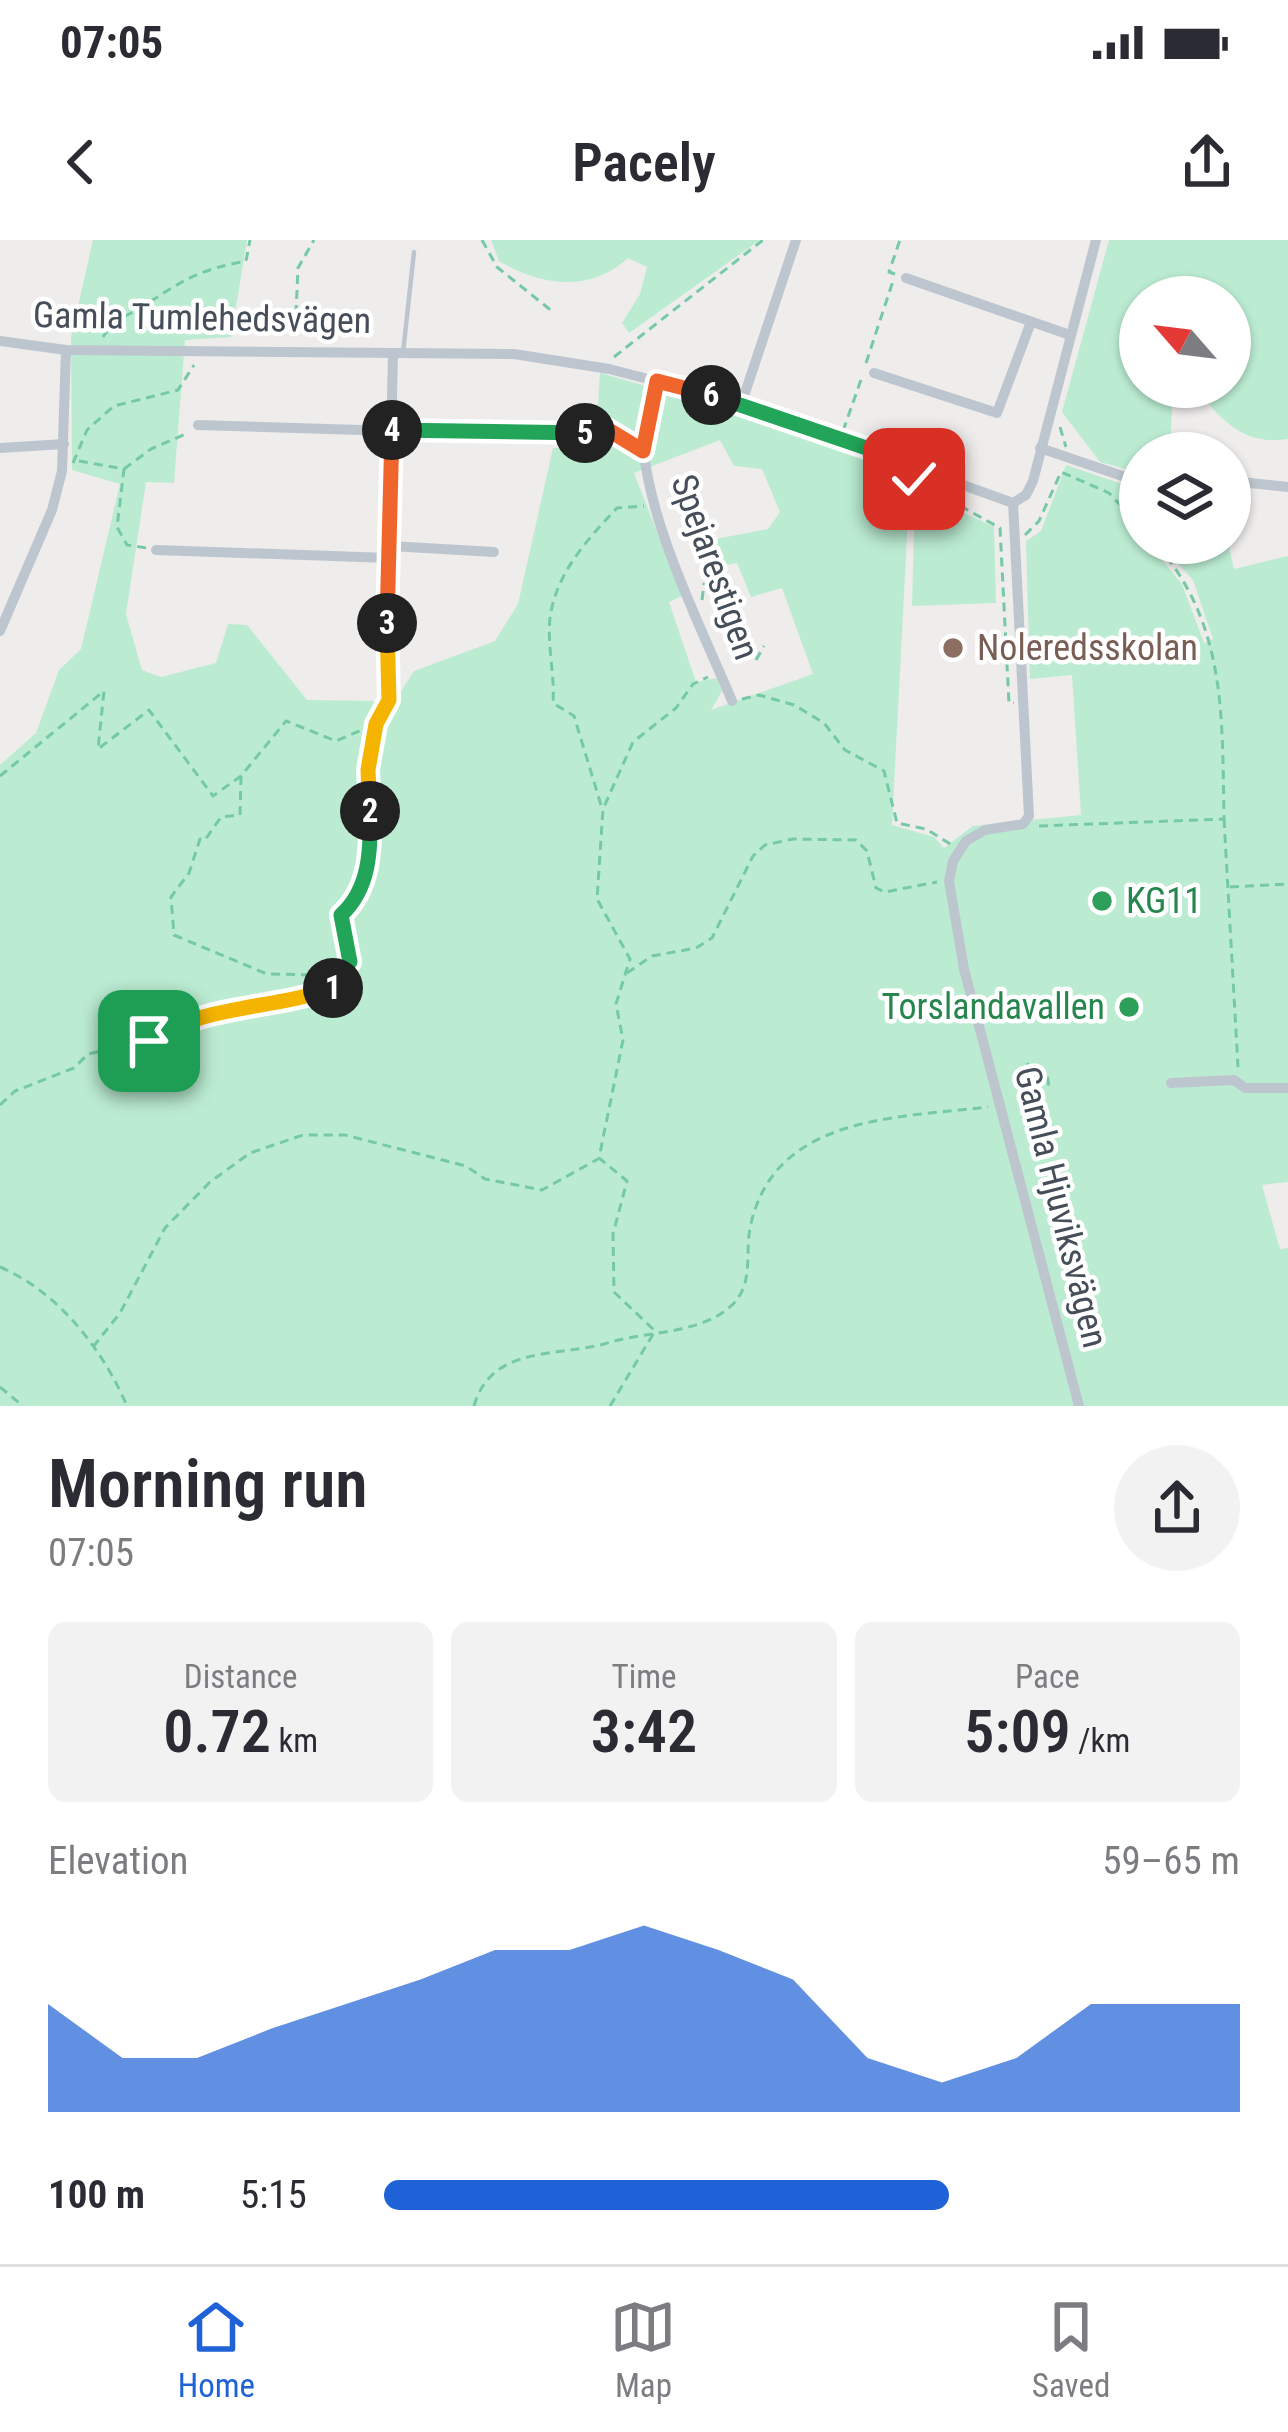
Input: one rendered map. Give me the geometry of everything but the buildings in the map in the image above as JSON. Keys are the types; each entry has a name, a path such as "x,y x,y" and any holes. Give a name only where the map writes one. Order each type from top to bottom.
{"street":[{"path":"741,405 796,240"},
{"path":"958,850 985,830 1027,820 1013,503 1027,495 1096,240"},
{"path":"901,276 1070,335"},
{"path":"869,372 997,413 1031,322"},
{"name":"Gamla Tumlehedsvägen","path":"0,341 66,350 514,355 609,369 841,438 1013,503"},
{"path":"0,632 4,611 62,472 66,350"},
{"path":"386,670 398,353"},
{"name":"Spejarestigen","path":"657,381 643,451 699,622 732,701"},
{"path":"198,424 563,436"},
{"path":"0,448 64,444"},
{"path":"1040,448 1119,475"},
{"path":"1251,483 1288,487"},
{"path":"156,550 494,552"},
{"name":"Gamla Hjuviksvägen","path":"958,850 949,881 964,969 1079,1406"},
{"path":"1171,1083 1234,1080 1245,1088 1288,1088"}],"lane":[{"name":"Gamla Tumlehedsvägen","path":"398,353 414,252"}],"path":[{"path":"95,350 127,311 145,307 192,272 246,261 250,240"},
{"path":"296,314 298,268 314,240"},
{"path":"482,240 497,267 553,312"},
{"path":"609,369 614,355 763,240"},
{"path":"841,438 901,276 890,272 901,240"},
{"path":"62,472 77,460 87,430 114,406 178,390 193,373 198,348"},
{"path":"77,460 124,470 198,424"},
{"path":"563,436 607,429 643,451"},
{"path":"919,466 914,479 1000,528 1009,703 1022,702"},
{"path":"124,470 117,527 127,544 156,550"},
{"path":"1016,536 1031,532 1061,472 1109,493 1119,504"},
{"path":"603,809 581,752 574,716 553,703 550,620 562,575 617,508 658,506"},
{"path":"1174,564 1186,577 1220,679 1238,1063"},
{"path":"699,622 705,618 702,587 717,583"},
{"path":"756,660 764,646"},
{"path":"0,1105 15,1091 74,1068 88,1054 149,1041 173,1025 202,1017 240,1007 283,1006 334,988 350,962 341,915 360,898 371,843 368,770 376,724 389,700 386,670"},
{"path":"93,1347 120,1313 165,1228 210,1182 250,1153 303,1135 345,1136 466,1166 484,1179 542,1190 599,1158 623,1040 616,1004 630,959 597,899 603,809 633,742 676,709 692,683 720,672"},
{"path":"0,776 104,691 98,749 149,710 213,796 241,776 259,747 286,721 336,741 376,724"},
{"path":"732,701 759,695 794,705 824,723 845,750 884,771 897,824 948,838 958,850"},
{"path":"241,776 240,815 221,817 205,840 200,839 188,873 171,897 174,934 267,974 320,975 334,988"},
{"path":"1027,820 1055,828 1224,819"},
{"path":"626,974 652,956 696,948 712,938 753,856 765,845 793,839 856,840 867,851 876,888 885,892 949,881"},
{"path":"1228,887 1288,884"},
{"path":"1027,1063 1032,1072 1047,1072 1049,1088"},
{"path":"474,1406 496,1368 518,1357 573,1354 707,1321 730,1307 743,1291 756,1201 775,1169 807,1142 863,1122 1002,1106"},
{"path":"599,1158 627,1181 614,1234 614,1292 655,1331"},
{"path":"0,1267 40,1284 93,1347 128,1406"},
{"path":"610,1406 655,1331"},
{"path":"0,1387 23,1406"}],"green space":[{"path":"93,240 247,240 231,337 185,340 174,483 146,482 126,614 142,670 161,677 216,663 228,624 247,625 307,700 380,701 400,693 414,671 495,641 518,604 553,448 595,448 600,373 793,428 910,479 892,825 934,837 944,848 973,826 1081,815 1072,675 1030,679 1026,541 1041,531 1066,465 1119,483 1119,564 1165,564 1182,584 1204,643 1213,639 1193,580 1178,564 1233,564 1234,569 1288,556 1288,1182 1262,1185 1280,1249 1288,1248 1288,1406 0,1406 0,765 36,733 59,670 81,649 120,484 72,470 71,337","holes":["720,440 734,466 762,469 780,512 768,529 700,542 703,569 737,563 751,597 782,588 813,674 711,710 722,691 717,678 696,682 669,602 682,596 634,473"]},
{"path":"491,240 760,240 629,333 622,323 640,294 647,267 628,258 598,277 548,280 499,261"},
{"path":"1109,240 1288,240 1288,439 1242,432 1213,408 1251,408 1251,276 1119,276 1119,408 1172,408 1171,432 1119,432 1119,467 1100,462 1062,412"},
{"path":"915,490 994,527 996,603 912,606"}],"place":[{"name":"Noleredsskolan","path":"953,648"},
{"name":"KG11","path":"1102,901"},
{"name":"Torslandavallen","path":"1129,1007"}],"route":[{"path":"149,1041 173,1025 240,1007 283,1006 334,988 350,962 341,915 360,898 371,843 368,770 376,724 385,717 389,700 392,430 563,436 607,429 643,451 657,381 715,396 919,466 914,479"}]}
